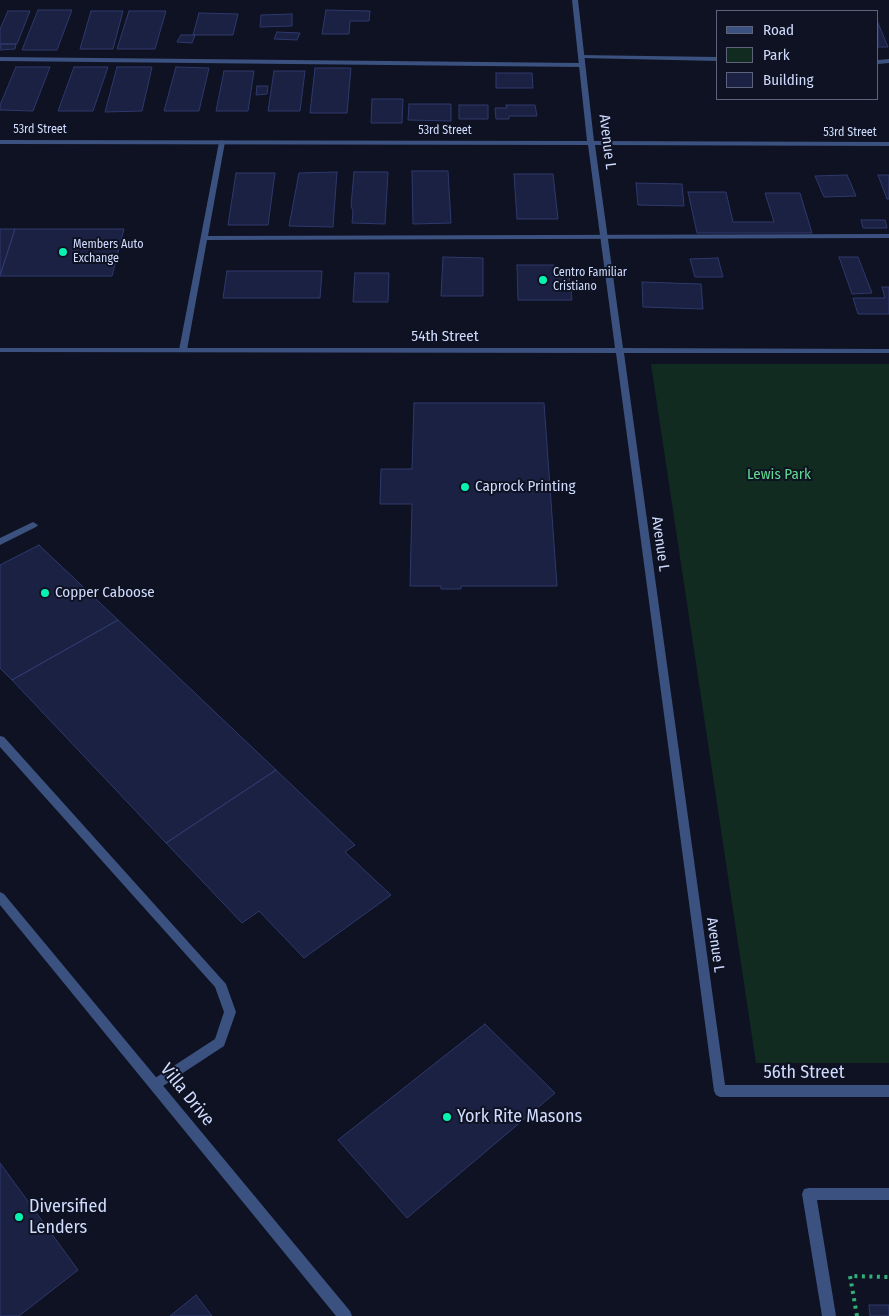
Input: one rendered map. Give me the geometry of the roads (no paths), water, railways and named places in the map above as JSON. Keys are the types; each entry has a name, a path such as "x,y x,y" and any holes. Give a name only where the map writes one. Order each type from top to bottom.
{"street":[{"name":"Avenue L","path":"575,0 591,143 720,1091"},
{"path":"0,59 716,59"},
{"name":"53rd Street","path":"0,142 889,144"},
{"path":"183,350 222,142"},
{"path":"204,238 889,236"},
{"name":"54th Street","path":"0,350 889,351"},
{"path":"0,542 33,525"},
{"path":"0,740 220,984 230,1012 220,1042 156,1084"},
{"name":"Villa Drive","path":"0,897 156,1084 345,1316"},
{"name":"56th Street","path":"720,1091 889,1091"},
{"path":"829,1316 809,1194 889,1194"}],"place":[{"name":"Members Auto Exchange","path":"63,252"},
{"name":"Centro Familiar Cristiano","path":"543,280"},
{"name":"Caprock Printing","path":"465,487"},
{"name":"Copper Caboose","path":"45,593"},
{"name":"York Rite Masons","path":"447,1117"},
{"name":"Diversified Lenders","path":"19,1217"}],"park label":[{"name":"Lewis Park","path":"779,475"}]}
